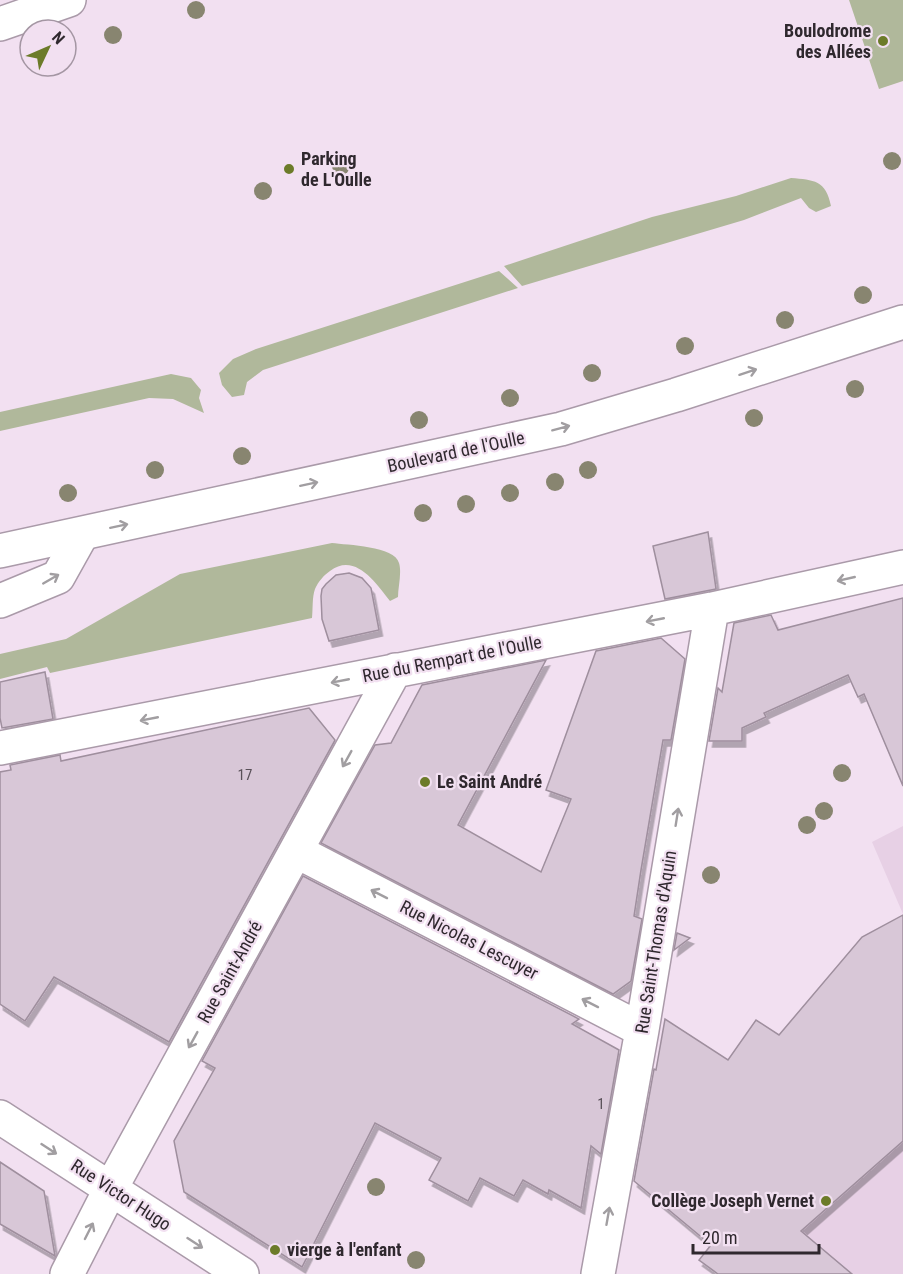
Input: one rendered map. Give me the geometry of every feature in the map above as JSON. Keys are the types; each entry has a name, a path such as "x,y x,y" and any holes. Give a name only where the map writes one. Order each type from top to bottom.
{"street":[{"path":"0,24 69,0"},
{"name":"Boulevard de l'Oulle","path":"0,551 561,429 676,395 903,322"},
{"path":"0,601 57,577 82,534"},
{"name":"Rue du Rempart de l'Oulle","path":"0,748 712,609 903,567"},
{"name":"Rue Saint-Thomas d'Aquin","path":"598,1274 642,1030 712,609"},
{"name":"Rue Saint-André","path":"67,1274 111,1188 395,670"},
{"name":"Rue Nicolas Lescuyer","path":"296,851 642,1030"},
{"name":"Rue Victor Hugo","path":"0,1117 242,1274"}],"shaded area":[{"path":"903,826 903,914 872,842"},
{"name":"Collège Joseph Vernet","path":"903,1085 903,1274 718,1274 699,1260 798,1142"}],"green space":[{"name":"Boulodrome des Allées","path":"849,0 903,0 903,81 879,89"},
{"path":"791,178 818,183 826,191 831,206 816,212 809,208 801,198 744,220 522,286 504,266 652,217 736,196"},
{"path":"499,271 518,288 263,370 247,382 244,395 232,397 222,385 219,373 233,359 256,349"},
{"path":"171,374 191,378 201,390 199,398 204,413 173,399 149,398 0,431 0,412"},
{"path":"332,543 370,547 396,557 400,571 398,597 390,601 364,572 348,565 339,566 330,571 316,586 312,618 50,673 47,667 0,679 0,654 66,639 180,574"}],"building":[{"path":"708,532 716,589 665,599 653,546"},
{"path":"349,573 362,578 371,588 379,630 329,641 322,619 322,589 336,575"},
{"path":"903,598 903,786 864,694 858,697 848,675 764,713 766,717 742,728 742,741 709,741 718,688 722,692 734,623 771,615 778,630"},
{"path":"661,638 685,659 671,740 663,740 641,870 634,916 642,919 631,981 613,994 321,843 375,745 391,743 422,685 546,660 458,825 541,872 571,799 546,790 596,651"},
{"path":"45,672 53,719 2,728 0,682"},
{"path":"309,708 335,740 169,1042 54,977 25,1021 0,1004 0,772 11,770 10,765 60,755 61,761"},
{"path":"303,876 579,1019 572,1024 619,1050 601,1154 591,1146 581,1208 549,1190 548,1194 523,1180 514,1196 480,1178 468,1201 429,1180 441,1158 375,1123 302,1267 184,1192 174,1141 215,1068 202,1061"},
{"path":"903,915 903,1141 801,1231 852,1274 718,1274 699,1260 711,1245 634,1181 665,1019 728,1060 756,1020 779,1035 862,937"},
{"path":"677,933 690,938 674,950"},
{"path":"0,1162 44,1191 55,1256 0,1224"}],"place":[{"name":"Boulodrome des Allées","path":"883,41"},
{"name":"Parking de L'Oulle","path":"289,169"},
{"name":"Le Saint André","path":"425,782"},
{"name":"Collège Joseph Vernet","path":"826,1201"},
{"name":"vierge à l'enfant","path":"275,1250"}]}
